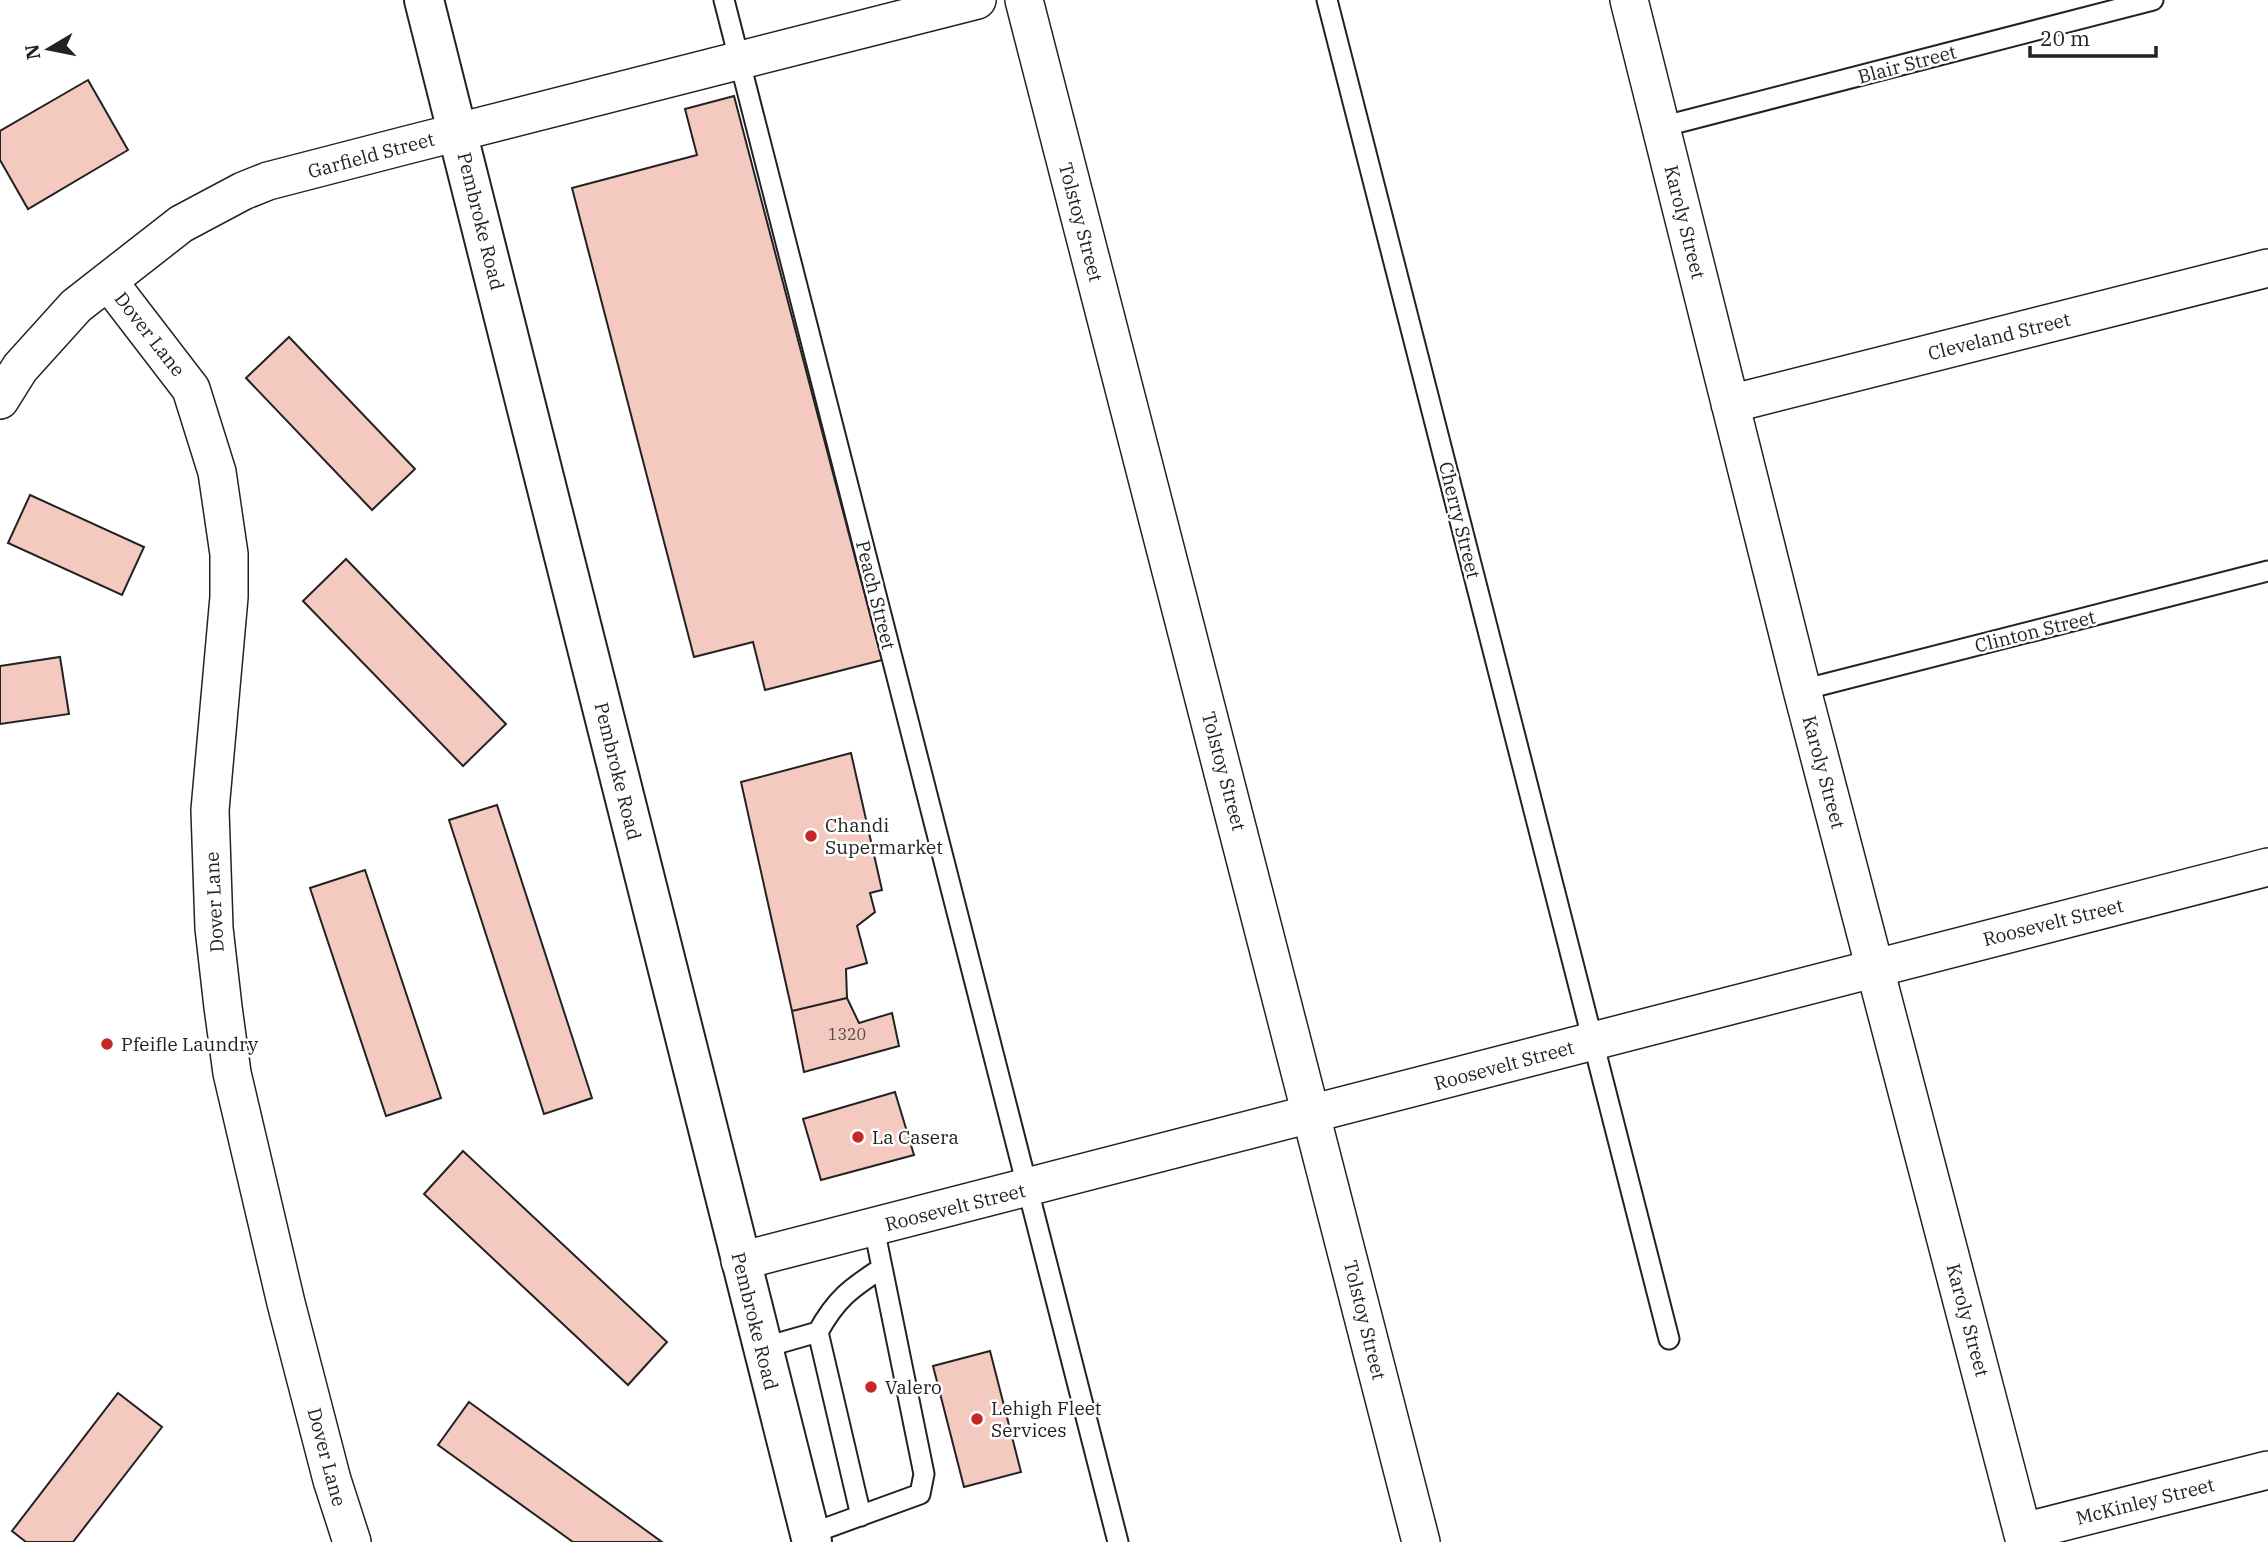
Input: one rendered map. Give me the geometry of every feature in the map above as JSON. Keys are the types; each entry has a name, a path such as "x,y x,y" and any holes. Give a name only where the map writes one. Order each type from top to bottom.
{"main road":[{"name":"Pembroke Road","path":"424,0 811,1538"}],"street":[{"name":"Garfield Street","path":"0,400 46,337 108,281 181,224 243,191 268,181 977,0"},
{"name":"Tolstoy Street","path":"1024,0 1314,1117 1421,1542"},
{"name":"Karoly Street","path":"1629,0 1802,690 2024,1537"},
{"name":"Cleveland Street","path":"1730,404 2268,268"},
{"name":"Dover Lane","path":"108,281 191,389 216,472 229,554 229,597 210,810 214,928 223,1007 232,1073 283,1290 332,1480 352,1542"},
{"name":"Roosevelt Street","path":"740,1261 1314,1117 1875,967 2268,867"},
{"name":"McKinley Street","path":"2024,1537 2268,1470"}],"lane":[{"name":"Peach Street","path":"724,0 1118,1542"},
{"name":"Cherry Street","path":"1327,0 1669,1339"},
{"name":"Blair Street","path":"1661,127 2153,0"},
{"name":"Clinton Street","path":"1802,690 2268,571"},
{"path":"811,1538 920,1494 924,1474 874,1228"},
{"path":"861,1516 818,1332 832,1306 847,1290 882,1268"},
{"path":"762,1348 818,1332"}],"building":[{"path":"88,80 128,150 28,209 0,160 0,131"},
{"path":"734,96 882,660 765,690 753,642 694,657 572,188 697,155 685,109"},
{"path":"289,337 415,469 372,510 246,378"},
{"path":"30,495 144,547 122,595 8,543"},
{"path":"346,559 506,724 463,766 303,601"},
{"path":"60,657 69,714 0,724 0,666"},
{"name":"Chandi Supermarket","path":"851,753 882,890 870,893 875,912 857,926 867,963 846,969 847,998 792,1011 741,782"},
{"path":"497,805 592,1098 544,1114 449,820"},
{"path":"365,870 441,1098 386,1116 310,888"},
{"path":"847,998 859,1023 892,1013 899,1046 804,1072 792,1011"},
{"name":"La Casera","path":"895,1092 914,1155 821,1180 803,1119"},
{"path":"463,1151 667,1342 628,1385 424,1194"},
{"name":"Lehigh Fleet Services","path":"990,1351 1021,1472 964,1487 933,1366"},
{"path":"118,1393 162,1427 73,1542 26,1542 12,1531"},
{"path":"469,1402 662,1542 573,1542 438,1445"}],"place":[{"name":"Chandi Supermarket","path":"811,836"},
{"name":"Pfeifle Laundry","path":"107,1044"},
{"name":"La Casera","path":"858,1137"},
{"name":"Valero","path":"871,1387"},
{"name":"Lehigh Fleet Services","path":"977,1419"}]}
